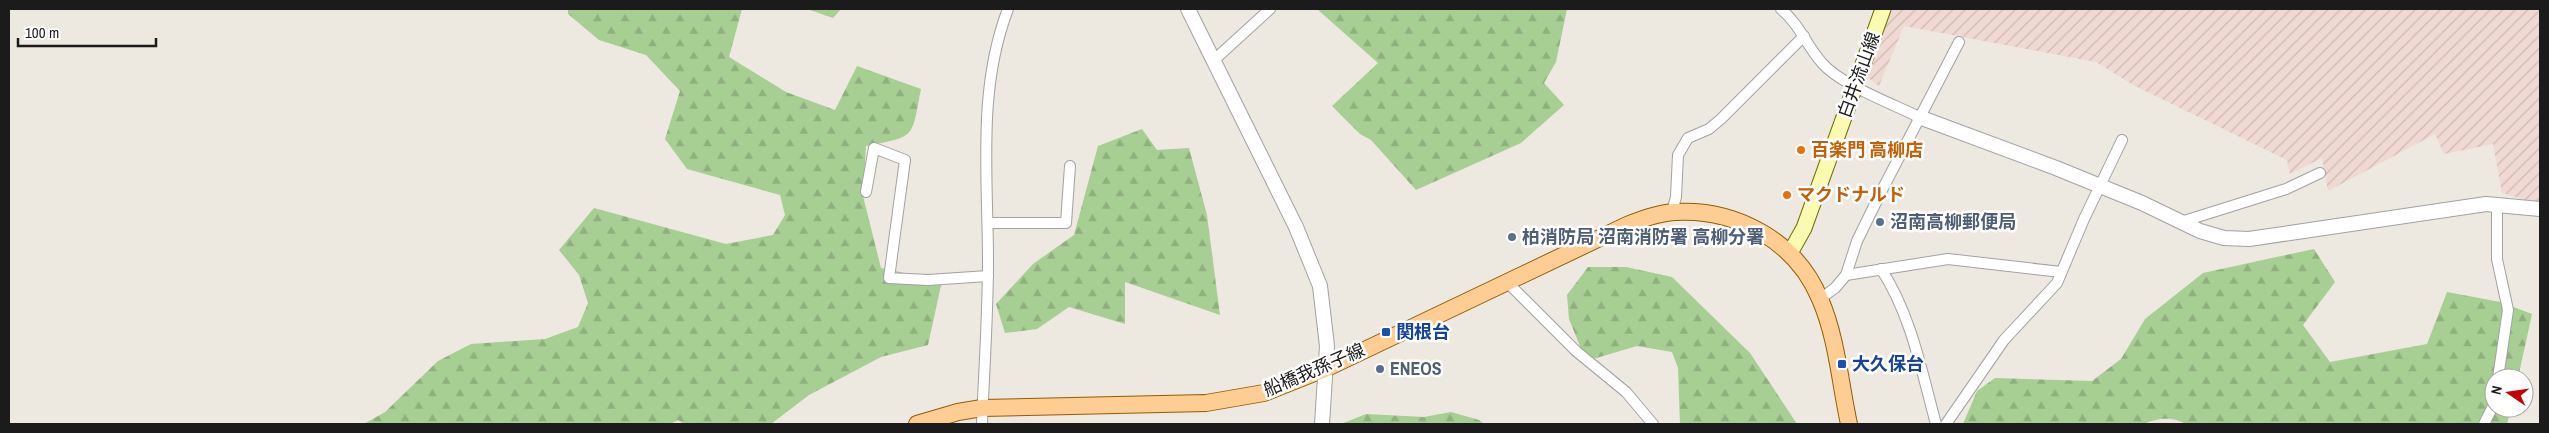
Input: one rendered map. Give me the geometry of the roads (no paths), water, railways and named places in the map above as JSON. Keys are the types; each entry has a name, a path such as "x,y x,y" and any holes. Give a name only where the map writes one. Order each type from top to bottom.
{"main road":[{"name":"白井流山線","path":"1790,253 1804,228 1883,9"},
{"name":"船橋我孫子線","path":"917,424 958,412 982,408 1206,403 1264,393 1326,368 1627,225 1672,212 1696,212 1729,217 1749,225 1790,253 1806,272 1820,299 1833,340 1849,424"}],"street":[{"path":"982,424 988,276 985,157 987,118 994,57 1008,9"},
{"path":"1188,9 1296,227 1320,286 1326,338 1322,424"},
{"path":"1213,61 1270,9"},
{"path":"1781,9 1795,20 1804,36 1829,70 1855,86 1919,117 2100,186 2181,222 2224,238 2249,239 2498,204 2540,209"},
{"path":"1672,212 1676,198 1678,155 1688,138 1709,129 1721,119 1804,36"},
{"path":"1820,299 1835,288 1846,275 1857,241 1959,42"},
{"path":"1946,424 2004,340 2057,283 2122,140"},
{"path":"866,192 874,148 905,160 889,278 928,280 988,276"},
{"path":"988,223 1066,223 1070,166"},
{"path":"2181,222 2286,189 2320,173"},
{"path":"2498,204 2497,259 2508,310 2499,368"},
{"path":"1846,275 1948,259 2061,272"},
{"path":"1881,269 1889,281 1907,325 1936,424"},
{"path":"1506,281 1576,351 1626,392 1653,424"}],"place":[{"name":"百楽門 高柳店","path":"1801,150"},
{"name":"マクドナルド","path":"1787,195"},
{"name":"沼南高柳郵便局","path":"1880,222"},
{"name":"柏消防局 沼南消防署 高柳分署","path":"1512,237"},
{"name":"関根台","path":"1386,332"},
{"name":"大久保台","path":"1842,364"},
{"name":"ENEOS","path":"1380,369"}]}
